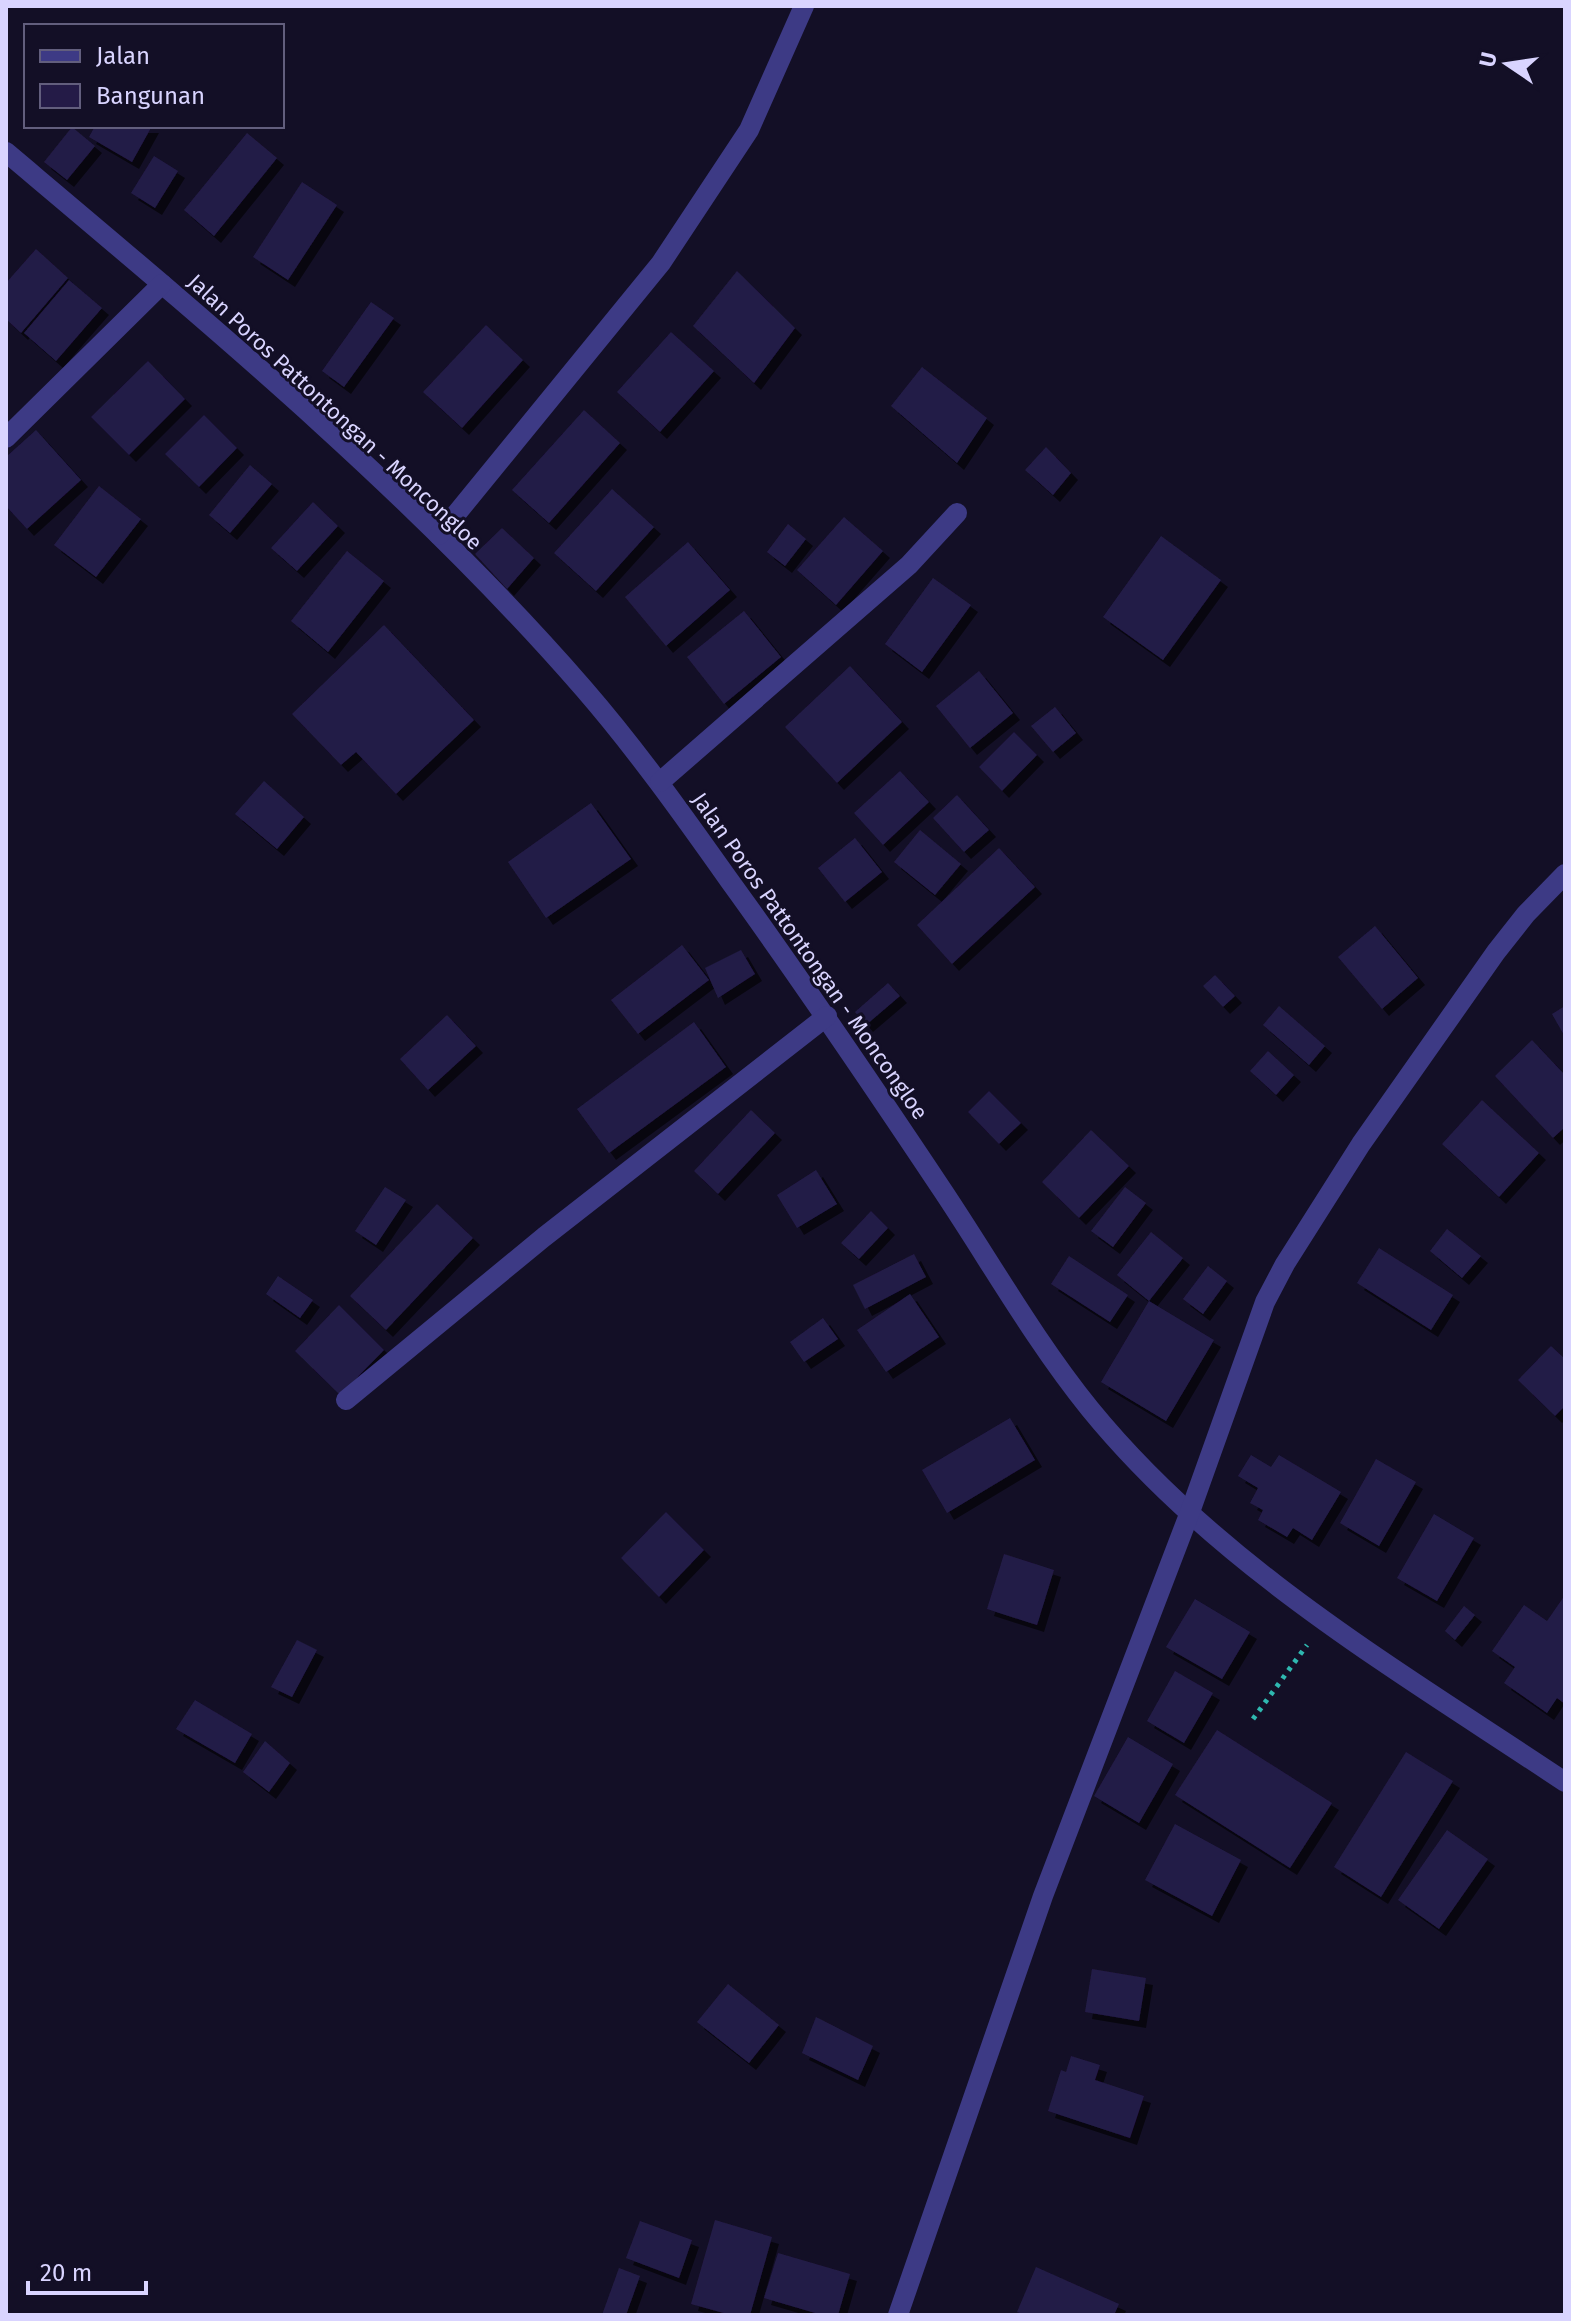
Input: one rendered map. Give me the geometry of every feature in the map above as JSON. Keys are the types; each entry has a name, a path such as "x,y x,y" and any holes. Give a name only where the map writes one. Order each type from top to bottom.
{"street":[{"path":"439,535 661,263 749,130 804,6"},
{"name":"Jalan Poros Pattontongan - Moncongloe","path":"6,152 162,284 439,535 586,691 660,782 827,1016 1050,1354 1091,1410 1190,1512 1324,1621 1565,1782"},
{"path":"6,438 162,284"},
{"path":"660,782 909,565 957,513"},
{"path":"898,2315 1043,1896 1190,1512 1253,1331 1285,1264 1361,1144 1496,952 1526,914 1565,874"},
{"path":"346,1400 544,1237 827,1016"}],"path":[{"path":"1253,1719 1324,1621"}],"building":[{"path":"71,128 95,146 67,180 44,162"},
{"path":"94,128 151,128 132,162 89,137"},
{"path":"247,133 277,158 214,236 184,210"},
{"path":"154,156 178,171 155,208 131,193"},
{"path":"302,182 337,205 288,280 253,257"},
{"path":"36,249 68,278 21,333 6,319 6,283"},
{"path":"737,271 795,328 754,383 693,326"},
{"path":"69,280 102,308 56,361 24,333"},
{"path":"371,302 394,318 344,387 322,371"},
{"path":"486,325 523,360 462,428 423,392"},
{"path":"671,332 714,371 660,432 617,392"},
{"path":"148,361 185,399 129,455 91,417"},
{"path":"922,367 987,418 957,463 891,406"},
{"path":"584,410 620,443 549,523 512,490"},
{"path":"204,415 237,448 199,487 165,454"},
{"path":"36,430 81,480 27,529 6,506 6,457"},
{"path":"1046,447 1071,473 1053,495 1025,470"},
{"path":"250,465 272,484 230,533 209,515"},
{"path":"99,486 141,519 96,577 54,545"},
{"path":"612,489 654,527 596,591 554,553"},
{"path":"313,502 338,526 297,571 271,548"},
{"path":"844,517 883,551 836,605 797,570"},
{"path":"788,524 806,539 785,566 767,552"},
{"path":"502,528 534,558 507,589 475,554"},
{"path":"1161,536 1221,580 1163,660 1103,617"},
{"path":"688,542 730,590 666,646 625,597"},
{"path":"347,551 384,581 328,652 291,621"},
{"path":"933,578 971,605 922,672 885,644"},
{"path":"744,611 781,657 724,704 687,657"},
{"path":"384,625 474,720 396,794 356,752 341,765 292,714"},
{"path":"850,666 902,722 837,783 785,727"},
{"path":"979,671 1013,713 970,748 936,706"},
{"path":"1055,707 1076,733 1053,752 1031,726"},
{"path":"1014,732 1037,755 1002,791 979,767"},
{"path":"900,771 929,802 883,845 854,813"},
{"path":"264,781 304,817 277,849 235,814"},
{"path":"957,795 989,830 964,852 933,818"},
{"path":"591,803 631,859 546,918 508,862"},
{"path":"920,830 961,864 935,895 894,862"},
{"path":"855,838 882,872 845,902 818,868"},
{"path":"999,848 1035,887 952,964 917,925"},
{"path":"1375,926 1418,978 1382,1009 1338,957"},
{"path":"682,945 709,980 638,1034 611,1000"},
{"path":"741,950 755,974 718,998 705,968"},
{"path":"1215,975 1235,996 1223,1007 1203,986"},
{"path":"888,983 900,996 866,1025 855,1012"},
{"path":"1279,1006 1325,1046 1309,1065 1263,1025"},
{"path":"1565,1006 1565,1037 1552,1014"},
{"path":"447,1015 476,1046 428,1090 400,1059"},
{"path":"694,1022 726,1067 609,1153 577,1109"},
{"path":"1532,1040 1565,1075 1565,1127 1553,1138 1495,1076"},
{"path":"1268,1051 1294,1075 1276,1095 1250,1071"},
{"path":"989,1091 1021,1123 999,1144 968,1112"},
{"path":"1482,1100 1539,1153 1499,1197 1442,1144"},
{"path":"751,1110 775,1133 718,1194 694,1171"},
{"path":"1091,1130 1129,1166 1079,1218 1042,1182"},
{"path":"816,1170 837,1204 797,1228 777,1195"},
{"path":"385,1187 406,1200 376,1245 355,1231"},
{"path":"1125,1187 1146,1203 1113,1247 1091,1231"},
{"path":"437,1204 473,1238 386,1330 350,1296"},
{"path":"871,1211 888,1228 859,1259 841,1243"},
{"path":"1447,1229 1481,1256 1462,1278 1430,1251"},
{"path":"1151,1232 1183,1258 1149,1301 1117,1275"},
{"path":"1379,1248 1453,1295 1431,1330 1357,1283"},
{"path":"914,1254 926,1277 865,1309 853,1285"},
{"path":"1069,1256 1128,1295 1110,1322 1051,1284"},
{"path":"1208,1266 1227,1281 1203,1314 1183,1299"},
{"path":"278,1276 313,1300 300,1318 266,1294"},
{"path":"910,1294 939,1337 886,1372 857,1330"},
{"path":"1149,1301 1214,1340 1166,1421 1101,1382"},
{"path":"339,1305 384,1350 340,1395 295,1351"},
{"path":"823,1318 838,1339 804,1362 790,1342"},
{"path":"1551,1346 1565,1359 1565,1406 1555,1416 1518,1380"},
{"path":"1010,1418 1035,1460 947,1513 922,1470"},
{"path":"1251,1455 1271,1467 1279,1455 1341,1492 1312,1540 1293,1528 1287,1537 1258,1520 1263,1510 1250,1503 1258,1488 1238,1476"},
{"path":"1376,1459 1416,1482 1379,1546 1340,1523"},
{"path":"666,1512 704,1550 659,1597 621,1558"},
{"path":"1434,1514 1474,1538 1437,1601 1397,1578"},
{"path":"1004,1554 1054,1570 1037,1625 987,1609"},
{"path":"1565,1595 1565,1704 1557,1698 1547,1713 1504,1683 1515,1667 1492,1651 1524,1605 1547,1621"},
{"path":"1195,1599 1250,1632 1222,1679 1166,1647"},
{"path":"1464,1606 1475,1615 1455,1640 1445,1631"},
{"path":"297,1640 317,1650 292,1697 271,1687"},
{"path":"1175,1671 1213,1693 1184,1743 1147,1721"},
{"path":"195,1700 252,1734 235,1763 176,1729"},
{"path":"1217,1730 1332,1803 1290,1868 1175,1795"},
{"path":"1128,1737 1173,1764 1139,1823 1094,1796"},
{"path":"265,1741 290,1763 269,1792 243,1772"},
{"path":"1406,1752 1453,1781 1381,1897 1334,1867"},
{"path":"1175,1824 1241,1860 1212,1916 1145,1880"},
{"path":"1447,1830 1488,1859 1439,1929 1398,1900"},
{"path":"1092,1969 1146,1978 1139,2021 1085,2012"},
{"path":"728,1984 779,2025 749,2063 697,2022"},
{"path":"816,2017 873,2046 858,2080 802,2053"},
{"path":"1071,2056 1100,2065 1095,2080 1144,2096 1130,2138 1048,2111 1061,2070 1066,2072"},
{"path":"715,2220 772,2237 750,2315 731,2315 691,2304"},
{"path":"640,2221 692,2240 679,2278 626,2258"},
{"path":"778,2253 850,2274 838,2315 822,2315 764,2298"},
{"path":"1036,2267 1119,2304 1114,2315 1025,2315 1017,2312"},
{"path":"619,2268 640,2276 626,2315 602,2315"}]}
